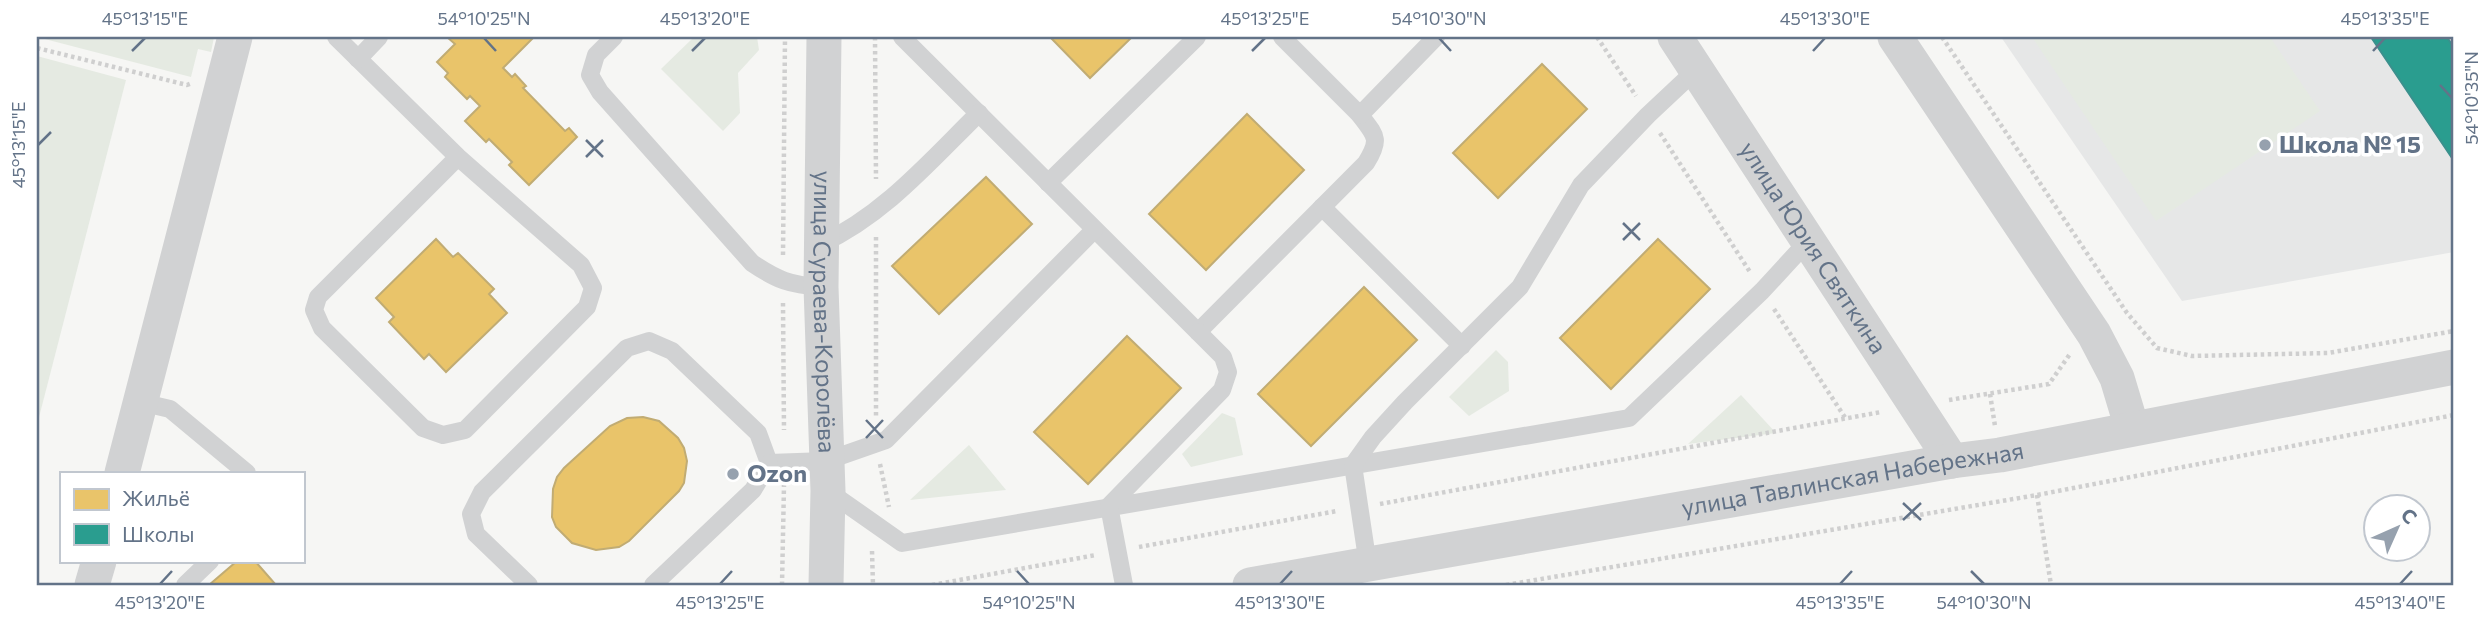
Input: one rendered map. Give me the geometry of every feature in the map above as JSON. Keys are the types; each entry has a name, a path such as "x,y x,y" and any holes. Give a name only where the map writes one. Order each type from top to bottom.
{"street":[{"path":"121,472 235,37"},
{"name":"улица Сураева-Королёва","path":"824,37 821,286 827,476 826,585"},
{"name":"улица Юрия Святкина","path":"1675,37 1952,461"},
{"path":"1895,37 2094,334 2117,378 2132,428"},
{"name":"улица Тавлинская Набережная","path":"1250,585 1952,461 2000,455 2454,367"},
{"path":"92,585 99,562"}],"lane":[{"path":"336,37 457,157 581,265 593,288 587,307 465,430 443,436 423,428 322,327 314,310 318,297 457,157"},
{"path":"358,58 379,37"},
{"path":"614,37 596,55 590,75 600,93 751,263 794,285 821,286"},
{"path":"902,37 1223,357 1228,372 1222,390 1109,506"},
{"path":"1048,183 1197,37"},
{"path":"1198,332 1366,163 1376,147 1374,134 1360,115 1282,37"},
{"path":"1360,115 1436,37"},
{"path":"1367,565 1353,465 1381,428 1520,287 1581,184 1696,70"},
{"path":"821,244 849,231 876,213 979,113"},
{"path":"1322,207 1462,346"},
{"path":"827,476 886,440 1094,230"},
{"path":"529,585 475,534 471,514 482,492 627,348 649,341 671,351 758,433 777,463 827,476 879,527 902,543 1629,418 1762,291 1808,241"},
{"path":"140,402 170,409 246,472"},
{"path":"653,585 753,490 777,463"},
{"path":"1109,506 1125,585"},
{"path":"185,585 209,562"}],"path":[{"path":"782,585 777,463 785,37"},
{"path":"873,585 872,537 891,514 876,444 875,37"},
{"path":"1597,37 1846,419"},
{"path":"1942,37 2127,313 2157,348 2192,356 2328,353 2454,331"},
{"path":"37,48 187,85 196,82"},
{"path":"932,585 1915,405 2049,384 2075,347 2127,313"},
{"path":"1506,585 2037,495 2454,415"},
{"path":"2037,495 2051,585"}],"shaded area":[{"path":"37,37 214,37 211,52 198,49 191,77"},
{"path":"694,37 757,37 759,50 738,73 740,113 723,131 661,69"},
{"name":"Школа № 15","path":"2001,37 2454,37 2454,252 2182,301"},
{"path":"2032,37 2270,37 2320,111 2156,221"},
{"path":"37,56 126,80 37,425"},
{"path":"1496,350 1508,362 1509,391 1469,416 1449,397"},
{"path":"1741,395 1776,433 1688,444"},
{"path":"1222,413 1235,418 1243,455 1191,467 1182,454"},
{"path":"969,445 1006,490 910,500"}],"building: Жильё":[{"path":"447,37 534,37 503,68 512,77 515,74 526,86 523,88 565,131 569,128 577,137 529,185 509,165 512,162 489,139 486,142 465,121 480,106 470,96 467,99 445,77 448,73 437,62 455,44"},
{"path":"1050,37 1132,37 1090,78"},
{"path":"1542,64 1587,109 1498,198 1453,153"},
{"path":"1247,114 1304,170 1206,270 1149,214"},
{"path":"986,177 1032,224 939,314 892,266"},
{"path":"436,239 453,257 458,253 494,289 489,294 507,313 446,372 429,354 424,359 389,322 394,317 376,298"},
{"path":"1658,239 1710,289 1611,389 1560,338"},
{"path":"1364,287 1417,340 1311,446 1258,394"},
{"path":"1127,336 1181,388 1088,484 1034,432"},
{"path":"643,417 659,421 678,438 687,461 684,483 629,541 619,547 596,550 572,543 556,527 552,517 553,489 557,477 610,426 627,418"},
{"path":"236,562 256,562 276,585 209,585"}],"building: Школы":[{"path":"2371,37 2447,37 2454,48 2454,161"}],"place":[{"name":"Школа № 15","path":"2265,145"},
{"name":"Ozon","path":"733,474"}]}
